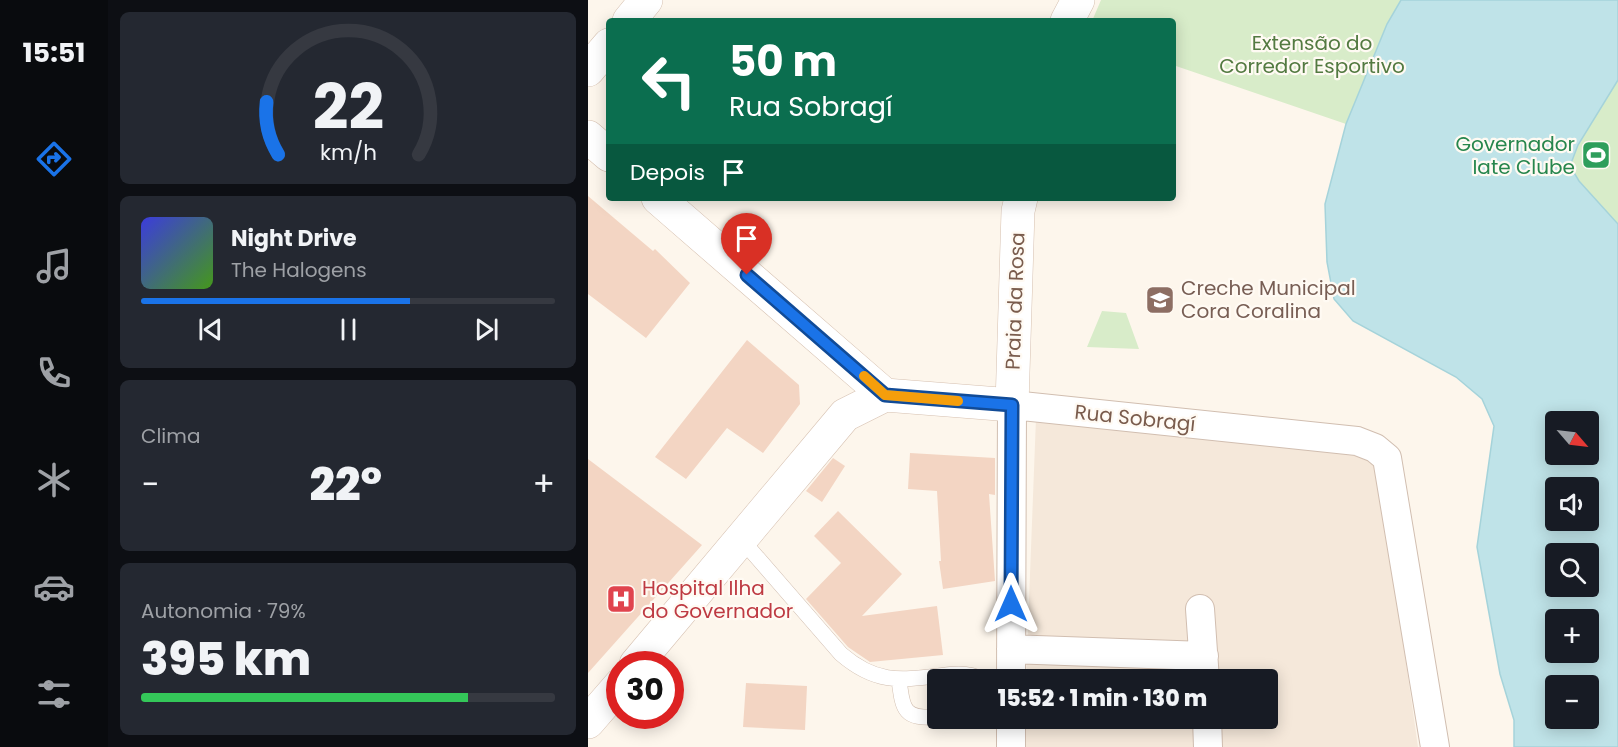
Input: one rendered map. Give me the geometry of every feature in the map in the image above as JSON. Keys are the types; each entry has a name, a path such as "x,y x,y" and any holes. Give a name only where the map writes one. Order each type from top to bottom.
{"street":[{"path":"631,18 646,0"},
{"path":"1069,18 1078,0"},
{"path":"588,70 606,49"},
{"path":"588,137 606,152"},
{"path":"647,651 844,415 885,395 661,201"},
{"name":"Praia da Rosa","path":"1012,405 1018,211 1020,201"},
{"path":"844,415 853,367"},
{"name":"Rua Sobragí","path":"885,395 1012,405 1357,441 1375,448 1387,458 1435,747"},
{"path":"1011,669 1012,405"},
{"path":"1011,649 1205,668 1200,609"},
{"path":"588,722 606,701"},
{"path":"1011,729 1011,747"},
{"path":"1207,729 1208,747"}],"lane":[{"path":"742,540 841,654 858,669 877,677 899,680 927,677"},
{"path":"899,680 902,706 918,718 927,718"}],"shaded area":[{"path":"1036,418 1377,457 1418,747 1023,747 1024,729 1278,729 1278,669 1026,669"}],"green space":[{"name":"Extensão do Corredor Esportivo","path":"1101,0 1401,0 1387,24 1346,124 1176,66 1176,18 1093,18"},
{"name":"Governador Iate Clube","path":"1618,80 1618,224 1579,181 1570,166 1578,145"},
{"path":"1102,311 1126,313 1139,349 1087,347"}],"water":[{"path":"1401,0 1618,0 1618,80 1578,145 1570,166 1579,181 1618,224 1618,747 1514,747 1514,720 1500,674 1477,547 1494,426 1482,399 1456,377 1353,321 1334,299 1327,262 1325,204 1346,124 1387,24"}],"building":[{"path":"588,196 653,251 655,249 690,283 646,338 588,294"},
{"path":"747,340 799,385 800,404 763,453 727,428 686,479 655,457"},
{"path":"910,453 995,458 995,495 989,494 995,581 943,589 939,561 941,561 937,491 908,489"},
{"path":"833,458 845,466 822,502 806,491"},
{"name":"Hospital Ilha do Governador","path":"588,459 702,545 588,673"},
{"path":"838,511 902,574 862,616 937,606 943,655 870,662 848,647 806,599 841,563 814,536"},
{"path":"746,683 807,686 805,730 743,727"}],"slow traffic":[{"path":"864,376 885,395 958,401"}],"place":[{"name":"Governador Iate Clube","path":"1596,155"},
{"name":"Creche Municipal Cora Coralina","path":"1160,300"},
{"name":"Hospital Ilha do Governador","path":"621,599"}],"route":[{"path":"747,275 885,395 1012,405 1011,604"}]}
